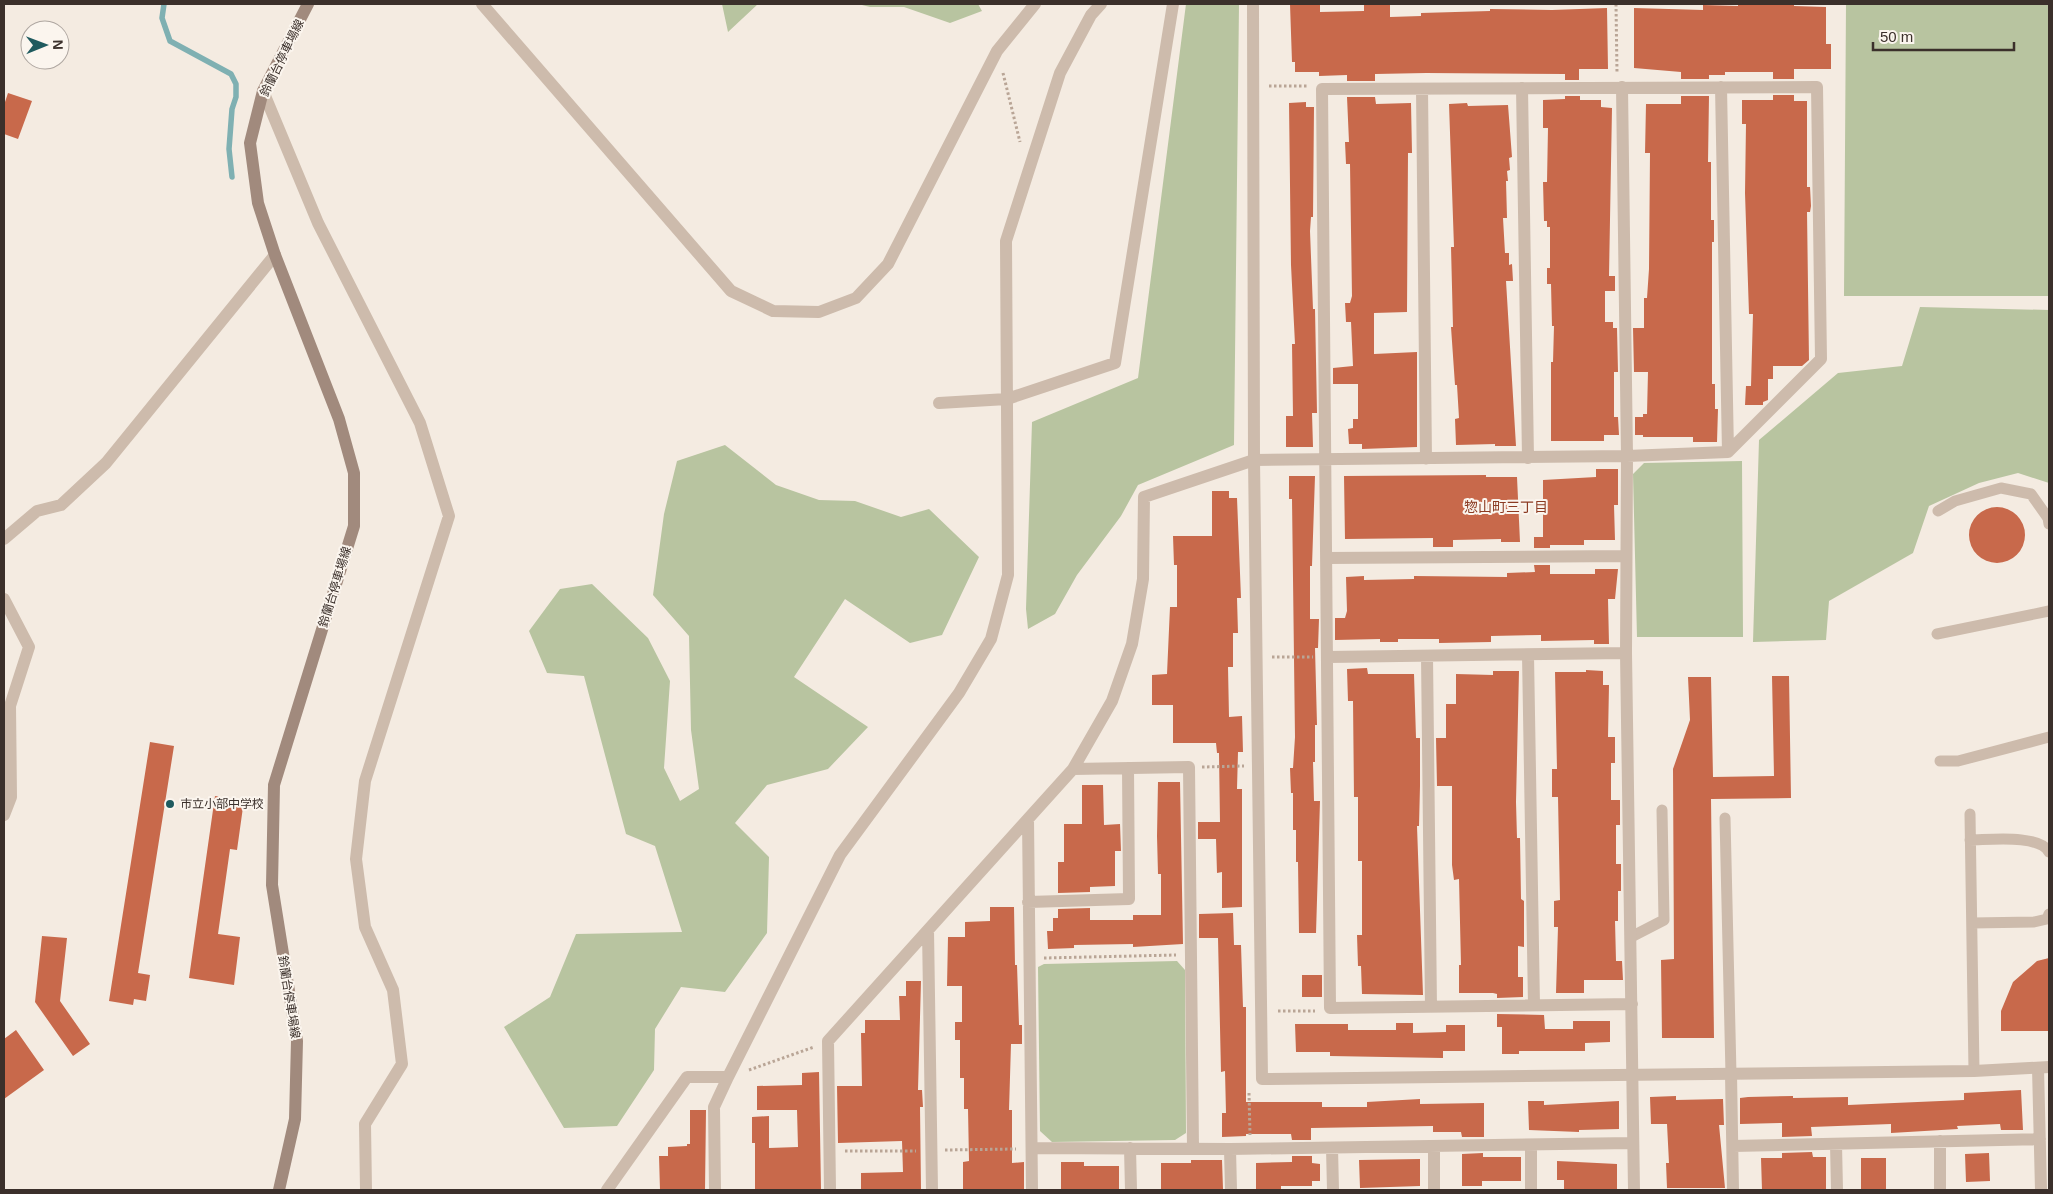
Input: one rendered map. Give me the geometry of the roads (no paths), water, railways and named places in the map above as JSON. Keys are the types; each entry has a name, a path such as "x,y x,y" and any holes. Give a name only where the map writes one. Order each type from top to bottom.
{"main road":[{"name":"鈴蘭台停車場線","path":"279,1190 295,1118 297,1041 272,885 274,785 354,526 354,473 339,419 275,255 258,203 250,143 263,92 308,4"}],"street":[{"path":"482,4 730,291 773,311 819,312 856,298 888,264 997,51 1035,4"},
{"path":"715,1190 714,1106 728,1076 840,854 959,693 991,639 1008,575 1006,241 1060,73 1091,15 1101,4"},
{"path":"940,403 1007,399 1115,364 1173,4"},
{"path":"1253,4 1254,460 1262,1079 1974,1071 2044,1067 2040,1138 2041,1190"},
{"path":"1622,87 1627,456 1626,653 1634,1190"},
{"path":"1722,87 1728,452"},
{"path":"830,1190 828,1041 1073,769 1112,701 1132,644 1143,579 1144,497 1254,460 1326,460 1528,458 1728,452 1821,359 1817,87 1322,89 1326,460 1328,657 1330,1008 1632,1004"},
{"path":"1522,88 1528,458"},
{"path":"1422,89 1426,459"},
{"path":"263,92 318,223 420,423 449,516 365,781 356,858 365,927 393,990 402,1064 365,1124 366,1190"},
{"path":"4,539 37,512 61,505 106,463 275,255"},
{"path":"1327,558 1626,556"},
{"path":"4,599 29,646 10,706 11,797 4,815"},
{"path":"1328,657 1626,653"},
{"path":"1528,654 1534,1005"},
{"path":"1427,656 1431,1006"},
{"path":"1073,769 1189,767 1193,1148"},
{"path":"1028,902 1129,899 1128,768"},
{"path":"1028,819 1032,1190"},
{"path":"928,930 932,1190"},
{"path":"1731,1074 1733,1190"},
{"path":"607,1190 686,1077 728,1076"},
{"path":"1733,1146 2040,1138"},
{"path":"1940,1141 1940,1190"},
{"path":"1032,1148 1230,1149 1633,1143"},
{"path":"1836,1144 1837,1190"},
{"path":"1531,1145 1531,1190"},
{"path":"1434,1146 1434,1190"},
{"path":"1130,1148 1131,1190"},
{"path":"1332,1148 1333,1190"},
{"path":"1230,1149 1231,1190"}],"lane":[{"path":"1938,511 1955,501 2001,488 2031,494 2048,518 2049,524"},
{"path":"1937,634 2049,611"},
{"path":"1940,761 1958,761 2049,737"},
{"path":"1631,937 1664,920 1662,810"},
{"path":"1970,814 1974,1071"},
{"path":"1725,818 1731,1074"},
{"path":"1970,840 2032,840 2046,846 2049,852"},
{"path":"1972,923 2034,922 2047,919 2049,914"}],"waterway":[{"path":"164,4 162,18 170,41 231,74 236,84 229,149 232,177"}],"place":[{"name":"市立小部中学校","path":"170,804"}],"district":[{"name":"惣山町三丁目","path":"1506,507"}]}
